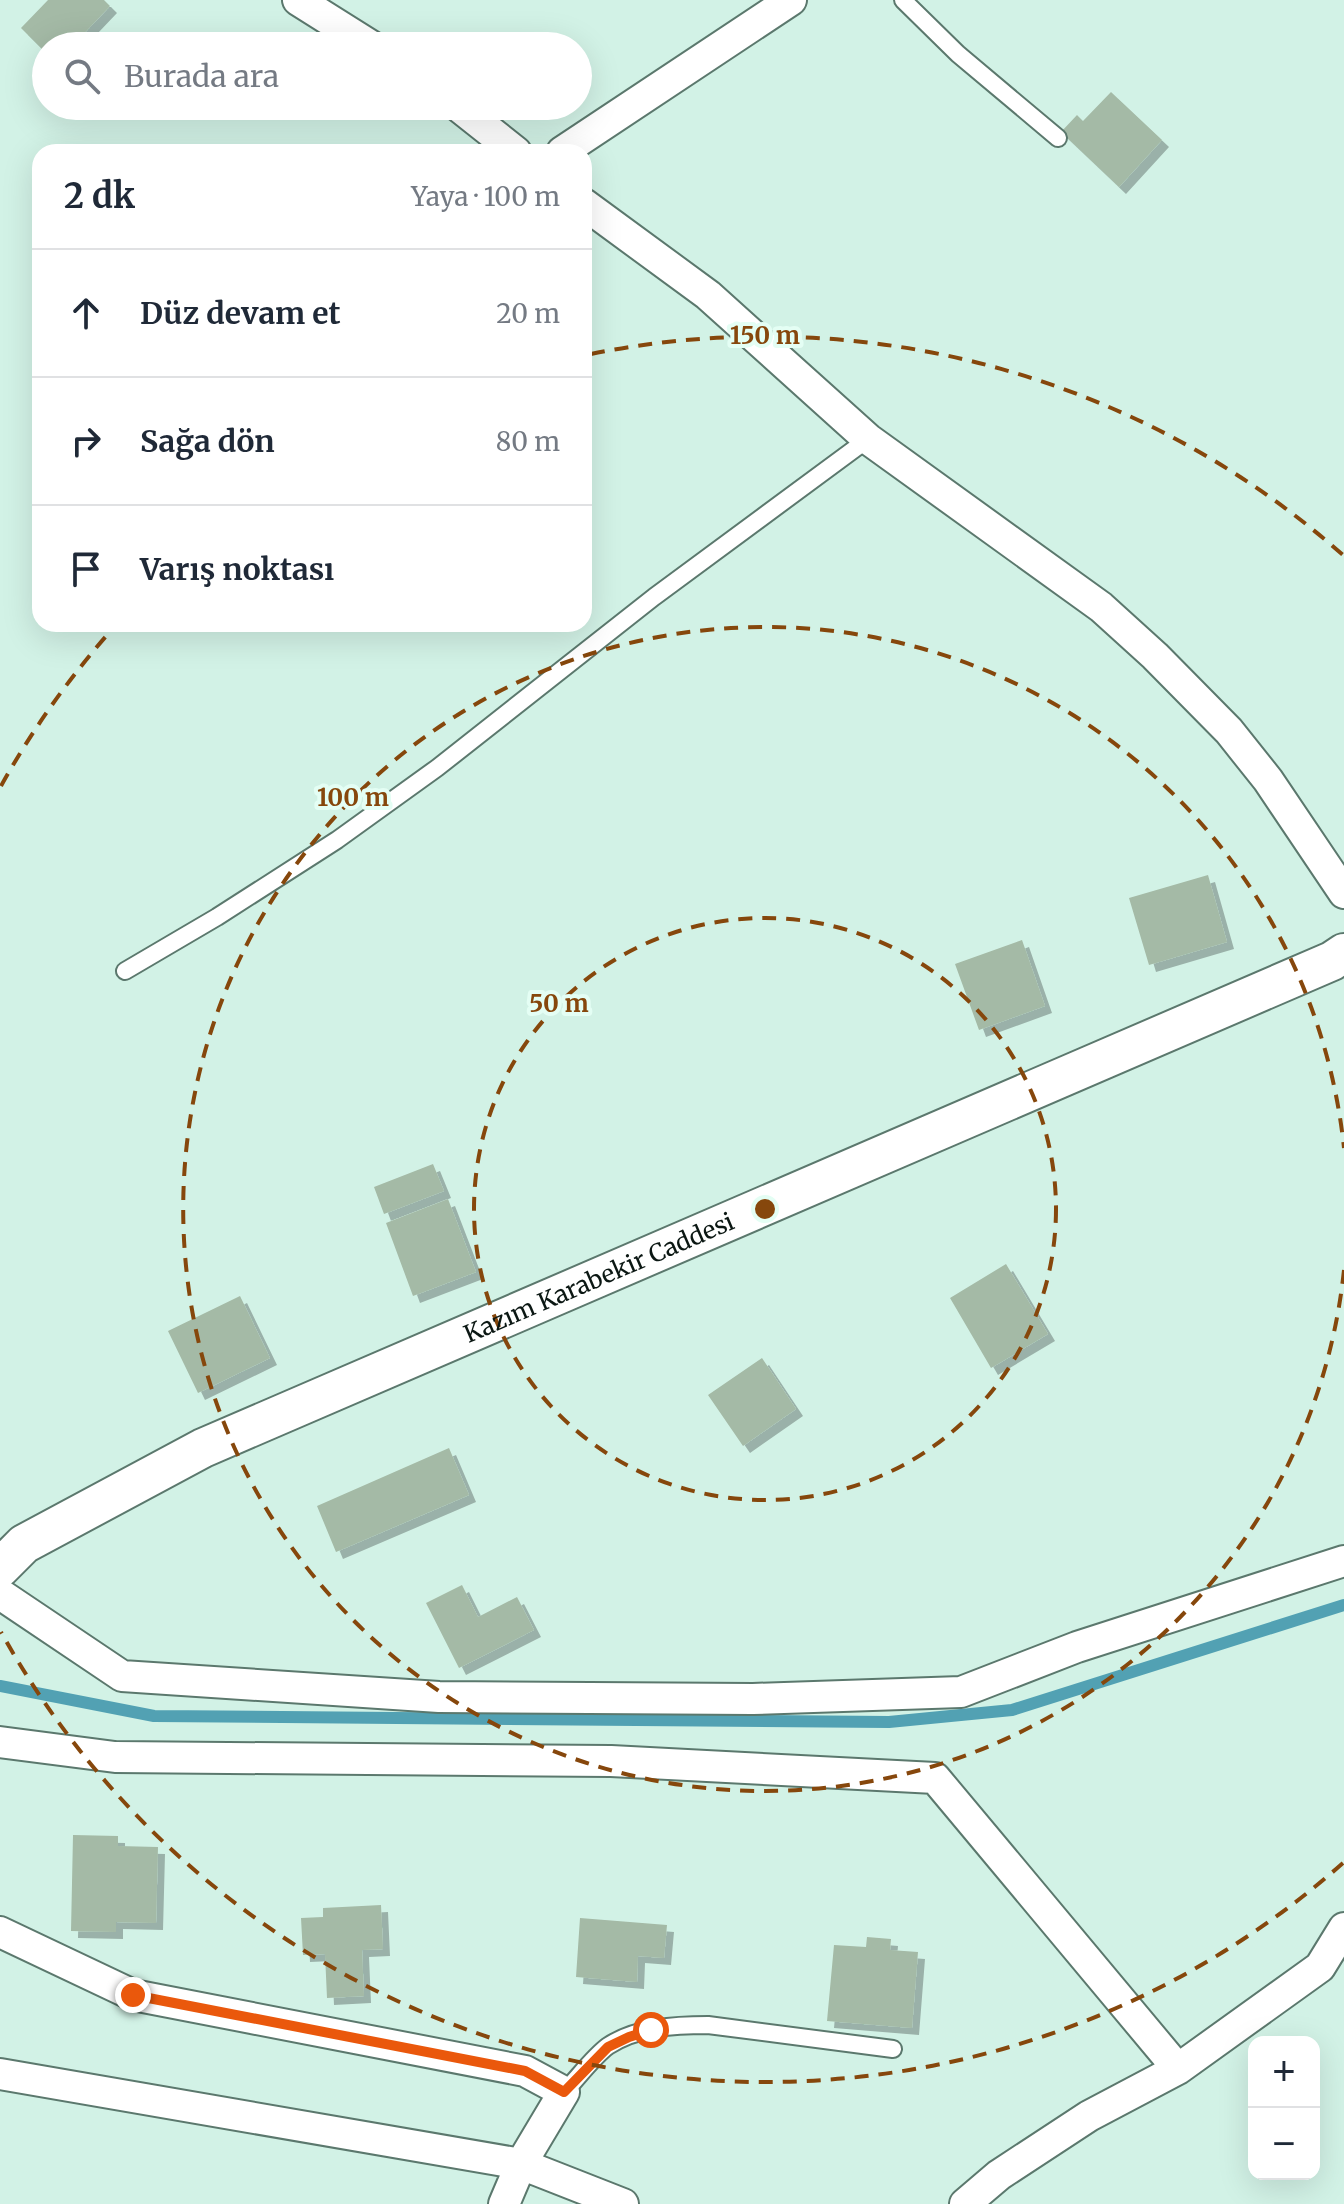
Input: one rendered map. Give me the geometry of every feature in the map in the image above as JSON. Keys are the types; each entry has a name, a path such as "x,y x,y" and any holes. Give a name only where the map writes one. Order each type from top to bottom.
{"street":[{"path":"298,0 349,32"},
{"path":"574,144 791,0"},
{"path":"476,120 506,144"},
{"path":"592,210 708,295 868,439 1101,607 1155,656 1238,743 1268,780 1344,893"},
{"name":"Kazım Karabekir Caddesi","path":"0,1568 24,1544 203,1448 1332,961 1344,953"},
{"path":"0,1594 122,1676 439,1697 753,1699 961,1692 1077,1647 1344,1561"},
{"path":"0,1742 115,1757 611,1761 935,1778 1178,2069"},
{"path":"965,2204 999,2175 1089,2116 1178,2069 1320,1967 1344,1928"},
{"path":"0,1932 133,1995 525,2071 564,2092 521,2164 504,2204"},
{"path":"0,2074 521,2164 623,2204"}],"lane":[{"path":"903,0 958,54 1058,138"},
{"path":"125,971 217,917 349,831 437,768 654,597 868,439"},
{"path":"564,2092 608,2047 651,2030 680,2025 708,2025 893,2049"}],"building":[{"path":"48,0 104,0 110,6 85,32 32,32 32,39 21,28"},
{"path":"1111,92 1162,140 1119,187 1061,132 1077,115 1083,121"},
{"path":"1208,875 1227,942 1149,965 1129,898"},
{"path":"1022,940 1045,1006 979,1030 955,964"},
{"path":"433,1164 444,1191 384,1214 374,1187"},
{"path":"448,1199 476,1272 413,1296 386,1223"},
{"path":"1006,1264 1048,1334 991,1368 950,1298"},
{"path":"240,1296 270,1358 198,1393 168,1331"},
{"path":"762,1358 796,1409 743,1446 708,1395"},
{"path":"449,1448 469,1495 336,1552 317,1506"},
{"path":"462,1585 478,1617 517,1597 534,1630 459,1668 426,1603"},
{"path":"73,1835 118,1836 118,1846 158,1847 156,1923 116,1922 116,1932 71,1931"},
{"path":"381,1905 383,1949 362,1950 364,1996 327,1998 325,1954 303,1955 301,1918 323,1917 323,1908"},
{"path":"580,1918 667,1925 664,1958 638,1956 637,1982 576,1977"},
{"path":"867,1937 891,1939 890,1950 918,1952 912,2028 827,2021 834,1945 866,1947"}],"waterway":[{"path":"0,1686 154,1716 889,1722 1012,1710 1344,1605"}],"route":[{"path":"133,1995 525,2071 564,2092 608,2047 651,2030"}]}
